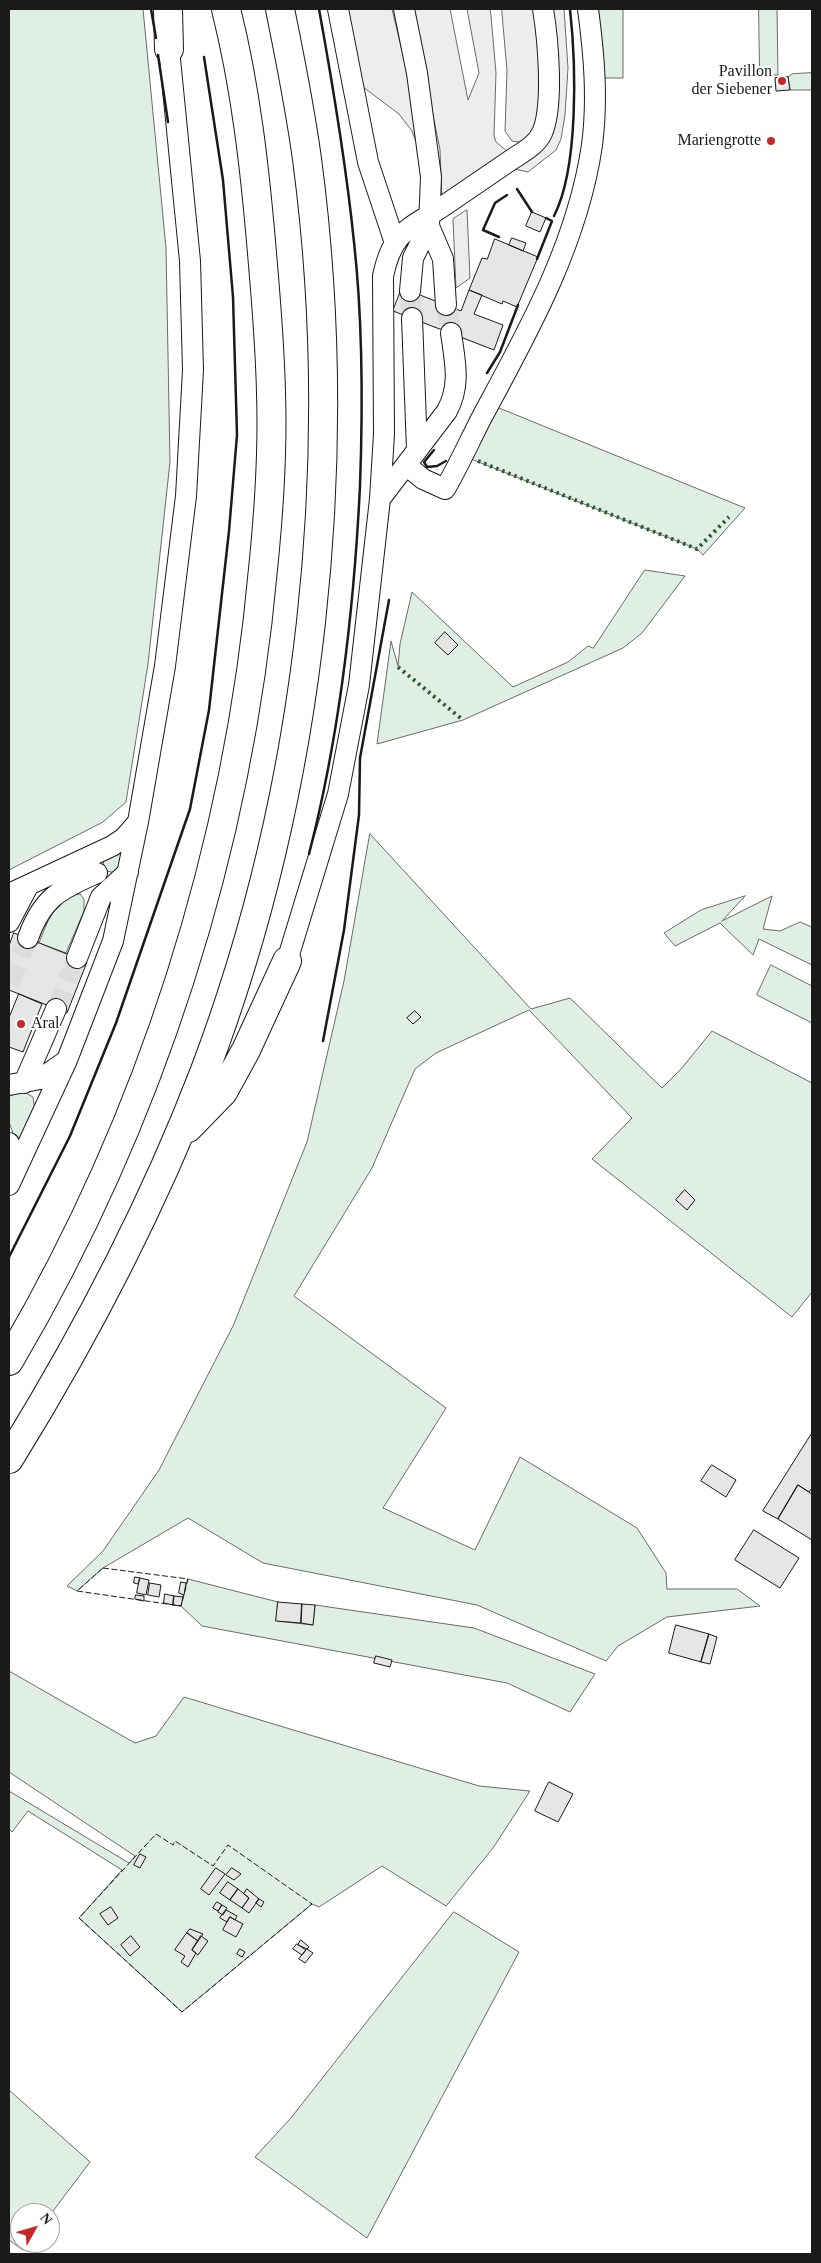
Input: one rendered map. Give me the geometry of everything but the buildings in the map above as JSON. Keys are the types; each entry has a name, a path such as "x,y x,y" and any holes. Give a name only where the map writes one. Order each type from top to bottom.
{"highway":[{"path":"168,9 169,49"},
{"path":"9,1361 54,1280 88,1210 158,1047 206,895 245,718 258,634 268,522 272,396 268,322 254,159 226,9"},
{"path":"9,1459 86,1328 119,1266 178,1138 205,1071 236,979 262,888 299,711 311,615 320,515 322,350 307,160 280,9"},
{"path":"178,1138 223,1092 246,1050 287,961"}],"lane":[{"path":"338,9 368,162 395,243"},
{"path":"404,9 417,73 431,164 429,220 412,258 410,291"},
{"path":"287,961 338,794 359,684 380,499 385,381 383,276 386,262 395,243 413,224 429,220 540,137 546,120 548,80 543,9"},
{"path":"412,318 412,458 423,479 445,489 535,319 561,257 587,172 592,144 596,82 588,9"},
{"path":"12,1178 67,1060 113,941 138,822 165,666 186,496 193,370 189,253 169,49"},
{"path":"429,220 443,258 446,305"},
{"path":"380,499 448,411 454,398 457,377 451,333"},
{"path":"9,894 100,852 124,838 138,822"},
{"path":"95,909 100,852"},
{"path":"76,958 95,909 108,890 128,872"},
{"path":"28,938 38,913 47,901 64,888 97,873"},
{"path":"9,922 28,886"},
{"path":"16,1084 56,1009"},
{"path":"16,1084 46,1076 67,1060"},
{"path":"9,1143 12,1178"}],"green space":[{"path":"9,9 143,9 166,248 170,462 148,664 126,802 103,822 9,870"},
{"path":"595,9 623,9 623,78 604,78"},
{"path":"759,9 777,9 778,75 760,76"},
{"path":"812,73 812,90 790,90 788,77 792,74"},
{"path":"499,408 745,508 703,555 697,549 471,459"},
{"path":"645,570 685,576 642,633 623,648 463,720 377,744 391,641 398,666 400,644 412,592 513,687 568,662 588,646 593,648"},
{"path":"370,834 531,1009 570,998 662,1088 681,1069 712,1031 812,1083 812,1292 792,1317 592,1159 632,1118 529,1010 436,1053 415,1069 372,1168 294,1296 446,1408 383,1508 475,1550 520,1457 637,1528 666,1573 667,1589 737,1589 760,1606 667,1617 618,1646 606,1661 477,1605 263,1563 188,1518 103,1568 77,1591 67,1586 103,1551 159,1470 233,1326 307,1142 344,981"},
{"path":"124,849 117,873 106,871 103,868 104,858"},
{"path":"80,894 84,899 84,911 66,953 39,943 49,919 58,906 71,896"},
{"path":"745,896 722,921 772,896 763,929 780,931 800,922 812,927 812,965 759,939 753,955 720,923 675,946 664,933 701,910"},
{"path":"771,965 812,986 812,1023 757,995"},
{"path":"22,1091 33,1097 35,1110 20,1141 15,1139 9,1122 9,1097"},
{"path":"188,1579 278,1602 277,1621 313,1625 315,1605 474,1628 595,1674 570,1712 507,1683 202,1626 181,1606"},
{"path":"9,1671 135,1743 156,1736 184,1697 479,1786 530,1791 493,1848 446,1906 382,1866 319,1907 312,1904 182,2012 79,1918 122,1870 28,1811 12,1832 9,1829 9,1791 129,1863 135,1856 9,1772"},
{"path":"454,1912 519,1952 367,2238 255,2157 290,2119"},
{"path":"9,2090 90,2162 59,2203 10,2203 9,2240"}],"shaded area":[{"path":"346,9 392,9 408,76 419,150 412,131 399,114 363,87"},
{"path":"412,9 450,9 468,100 479,73 467,9 490,9 496,73 494,136 496,142 508,152 442,202 440,150"},
{"path":"502,9 538,9 540,33 539,126 525,143 512,141 505,131 507,71"},
{"path":"549,9 564,9 568,68 565,115 561,139 556,150 528,172 510,168 542,146"},
{"path":"467,210 470,278 456,288 453,219"}],"tunnel":[{"path":"410,291 412,318"},
{"path":"446,305 451,333"},
{"path":"9,983 28,938"},
{"path":"56,1009 77,958"}],"hedge":[{"path":"478,461 697,549 729,517"},
{"path":"398,667 463,720"}],"fence":[{"path":"103,1568 188,1579 181,1606 77,1591 103,1568"},
{"path":"156,1834 173,1845 175,1841 213,1866 228,1845 312,1904 182,2012 79,1918 156,1834"}],"wall":[{"path":"151,9 156,38"},
{"path":"309,854 329,763 344,671 354,579 362,425 361,333 354,242 339,125 319,9"},
{"path":"554,216 568,171 572,143 574,58 570,9"},
{"path":"158,55 168,122"},
{"path":"9,1257 70,1136 116,1023 190,809 209,710 229,531 237,435 233,297 223,180 204,57"},
{"path":"517,189 532,212"},
{"path":"499,237 483,230 495,203 507,195"},
{"path":"537,259 552,221 546,218"},
{"path":"487,373 500,352 518,305"},
{"path":"434,450 424,462 427,467 437,466 446,461"},
{"path":"323,1041 344,930 359,815 360,758 389,600"}],"place":[{"name":"Pavillon der Siebener","path":"782,81"},
{"name":"Mariengrotte","path":"771,141"},
{"name":"Aral","path":"21,1024"}]}
